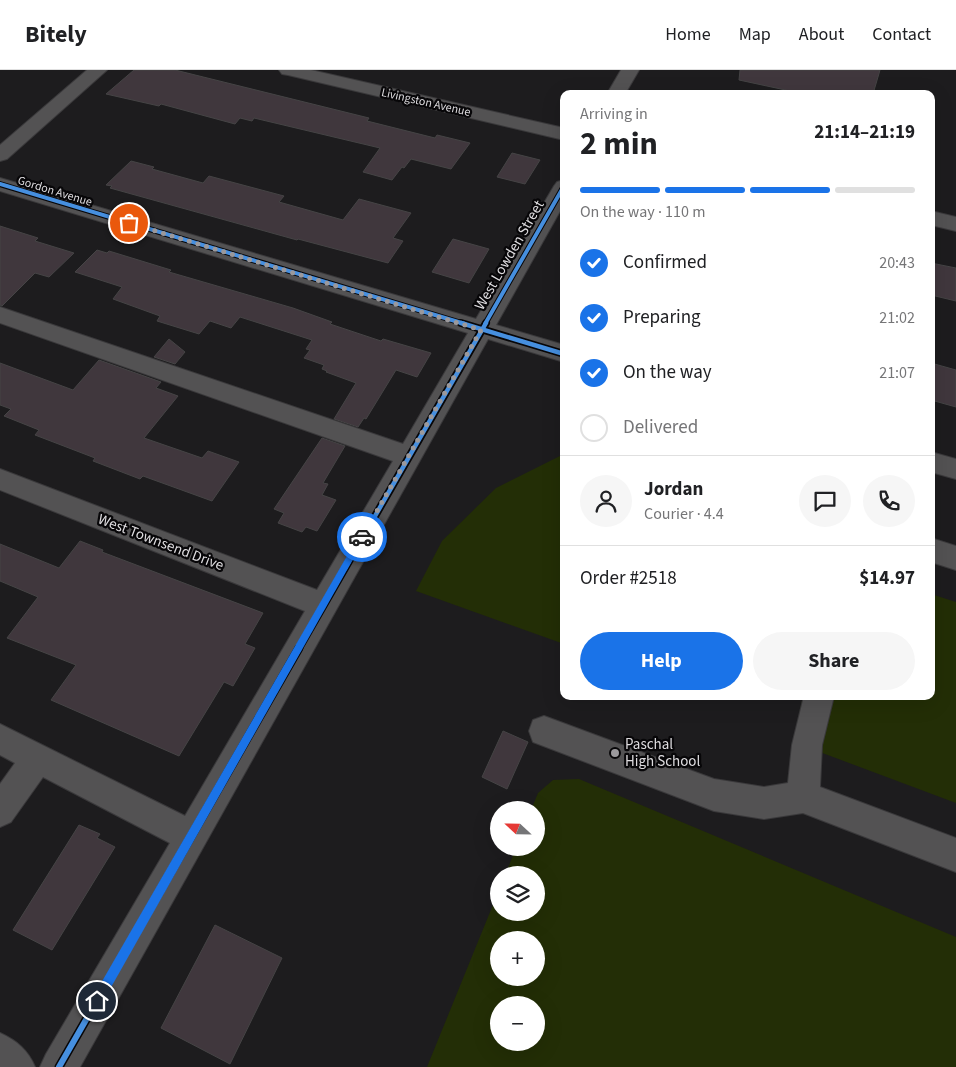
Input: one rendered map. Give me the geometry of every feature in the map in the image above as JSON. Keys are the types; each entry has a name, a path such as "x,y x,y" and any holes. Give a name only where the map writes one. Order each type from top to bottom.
{"street":[{"path":"0,155 98,70"},
{"name":"Livingston Avenue","path":"288,70 560,133"},
{"path":"618,90 630,70"},
{"name":"Gordon Avenue","path":"0,184 560,353"},
{"name":"West Lowden Street","path":"59,1067 560,193"},
{"path":"935,219 956,224"},
{"path":"0,315 408,456"},
{"path":"935,463 956,469"},
{"name":"West Townsend Drive","path":"0,479 323,605"},
{"path":"935,551 956,558"},
{"path":"803,797 807,745 818,700"},
{"path":"544,731 714,795 764,803 803,797 956,855"},
{"path":"0,739 191,836"},
{"path":"0,811 38,758"},
{"path":"0,1052 16,1067"}],"green space":[{"path":"560,456 560,643 416,591 442,541 496,488"},
{"path":"935,595 956,602 956,803 793,742 802,700 935,700"},
{"path":"579,779 956,937 956,1067 427,1067 490,912 490,921 545,921 545,866 509,866 513,856 545,856 545,801 535,801 538,793 553,780"}],"building":[{"path":"134,70 175,70 369,118 367,121 435,138 437,135 470,143 451,169 411,159 392,180 363,172 380,148 254,118 252,121 240,118 235,124 161,104 159,106 106,94"},
{"path":"740,70 880,70 874,90 785,90 739,80"},
{"path":"512,153 540,160 525,184 497,177"},
{"path":"131,161 154,167 152,169 203,183 209,176 284,196 279,202 343,220 359,199 411,213 393,238 403,241 388,263 297,240 110,188 112,186 106,185"},
{"path":"0,226 38,238 35,241 74,253 49,277 35,273 2,306 0,305"},
{"path":"453,239 489,249 469,283 432,272"},
{"path":"97,250 107,253 109,251 171,270 169,272 293,308 332,322 330,324 381,341 383,339 431,353 417,377 396,370 366,419 364,418 358,427 334,419 356,383 326,372 322,369 324,365 304,358 310,350 306,349 312,340 240,317 231,328 210,321 199,334 157,321 160,316 113,299 122,287 75,272"},
{"path":"935,264 956,268 956,301 935,296"},
{"path":"169,339 185,352 175,364 154,357"},
{"path":"99,360 161,382 156,388 178,396 144,438 202,458 208,451 239,462 212,501 143,476 140,479 93,461 95,458 35,435 39,430 4,416 11,409 0,405 0,363 73,390"},
{"path":"935,364 956,370 956,407 935,401"},
{"path":"322,438 345,446 323,483 328,484 322,495 336,500 317,531 306,527 302,532 278,523 284,513 274,509"},
{"path":"80,541 103,550 102,552 263,613 245,644 255,648 233,686 224,682 179,756 51,700 76,665 7,638 38,597 0,581 0,544 59,568"},
{"path":"503,731 528,742 507,789 482,777"},
{"path":"79,825 100,834 97,838 115,847 52,950 13,930"},
{"path":"215,925 282,958 230,1064 161,1028"}],"cycle path":[{"path":"0,184 560,353"},
{"path":"59,1067 560,193"}],"way so far":[{"path":"129,223 481,330 362,537"}],"place":[{"name":"Paschal High School","path":"615,753"}],"route":[{"path":"97,1001 362,537"}]}
